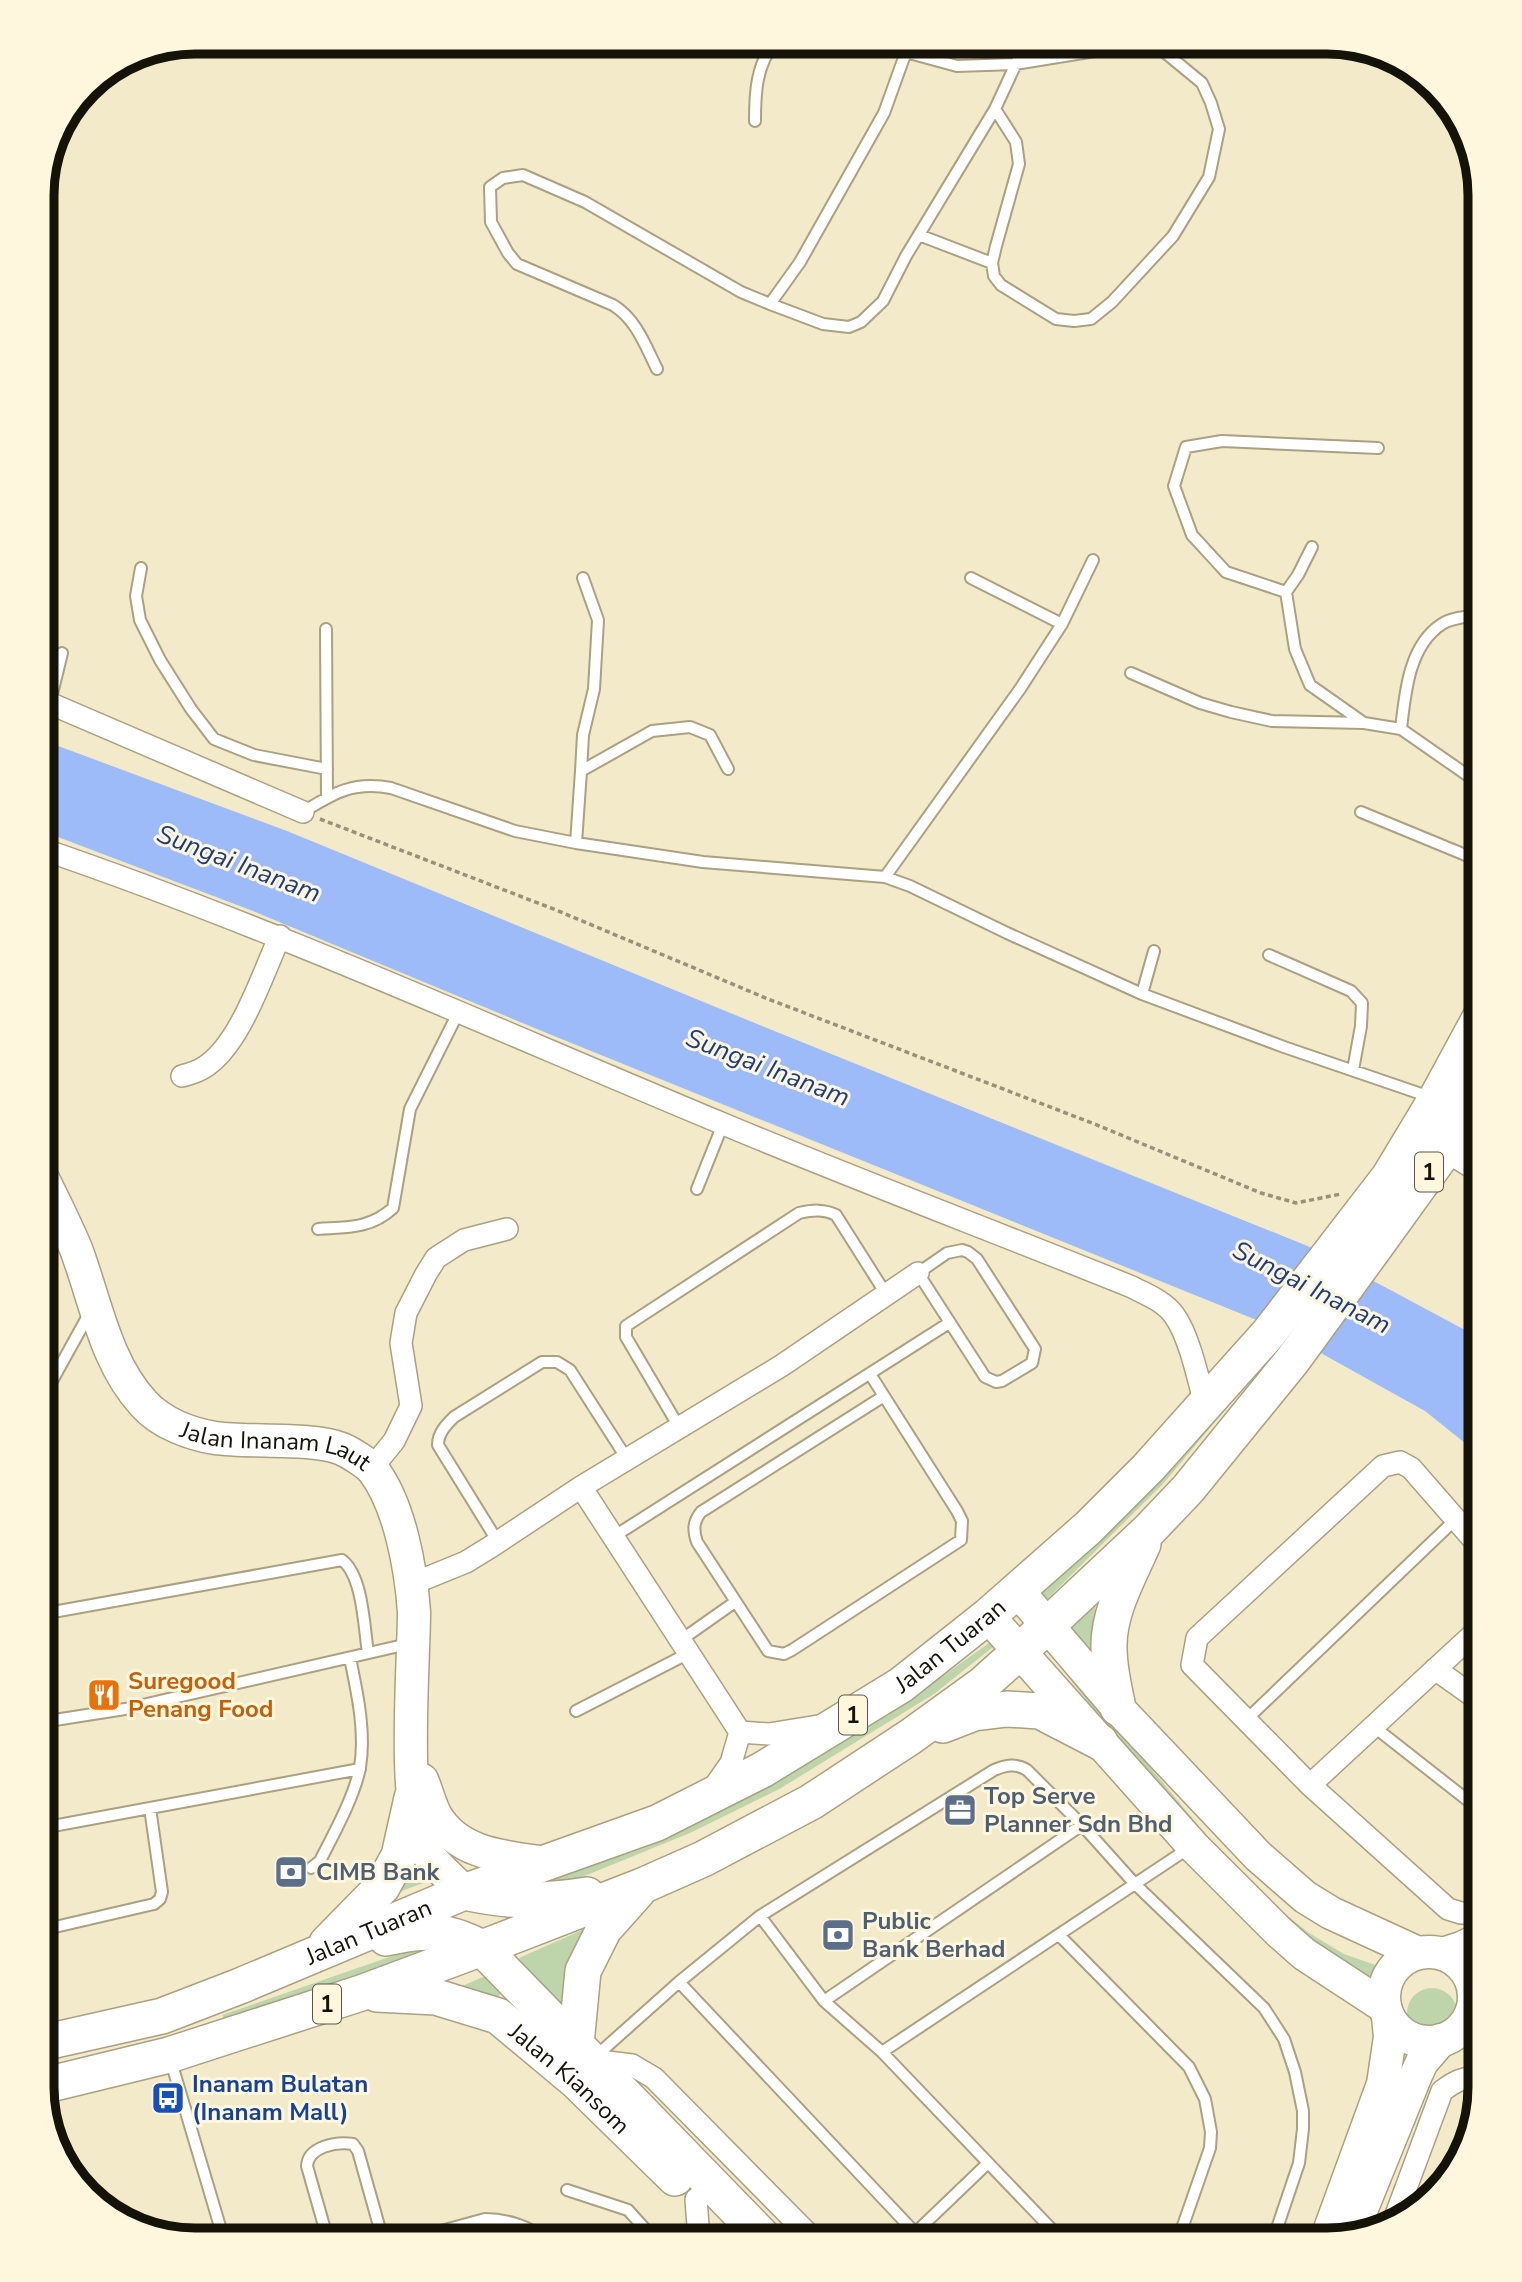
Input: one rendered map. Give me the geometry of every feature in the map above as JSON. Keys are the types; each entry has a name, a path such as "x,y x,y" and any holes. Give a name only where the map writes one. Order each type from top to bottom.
{"main road":[{"name":"Jalan Tuaran","path":"54,2083 169,2055 361,1993 642,1886 702,1859 811,1802 910,1737 982,1685 1148,1531 1188,1489 1292,1361 1357,1245 1389,1177 1468,1040"},
{"name":"Jalan Tuaran","path":"54,2039 162,2016 464,1892 657,1823 762,1770 901,1685 988,1616 1089,1527 1148,1468 1268,1334 1357,1245 1448,1146 1468,1108"},
{"path":"1118,1708 1109,1645 1113,1616 1148,1531"},
{"path":"910,1737 974,1713 1007,1709 1040,1711 1100,1742"},
{"path":"315,1955 382,1887 399,1856 412,1798"},
{"path":"464,1892 506,1900 556,1900 642,1886"},
{"path":"583,2052 583,1971 604,1929 642,1886"},
{"path":"315,1955 412,1932 429,1931 459,1936 482,1948"},
{"name":"Jalan Kiansom","path":"482,1948 754,2227"},
{"name":"Jalan Kiansom","path":"361,1993 436,1997 498,2016 576,2081 724,2227"}],"street":[{"path":"55,705 303,812"},
{"path":"55,853 280,936 723,1124 1132,1287 1159,1301 1175,1315 1195,1364 1205,1405"},
{"path":"182,1076 202,1069 219,1056 237,1031 280,936"},
{"path":"1448,1146 1468,1158"},
{"name":"Jalan Inanam Laut","path":"54,1203 76,1249 113,1359 145,1406 169,1423 196,1435 236,1441 314,1443 342,1449 372,1468 384,1488 394,1512 412,1584 415,1643 412,1798 417,1831 426,1852 464,1892"},
{"path":"372,1468 394,1441 411,1406 401,1343 406,1313 426,1274 436,1258 464,1240 507,1229"},
{"path":"412,1584 466,1562 581,1487 781,1366 918,1273"},
{"path":"1468,1533 1411,1468 1399,1462 1383,1466 1197,1638 1192,1665 1310,1785 1448,1909 1468,1913"},
{"path":"581,1487 740,1731 731,1763 706,1799"},
{"path":"1017,1590 1118,1708 1258,1856 1291,1885 1331,1913 1424,1953 1440,1953 1456,1961 1468,1976"},
{"path":"988,1616 1193,1846 1278,1931 1304,1954 1386,2012 1405,2035 1416,2040 1458,2038"},
{"path":"1310,1785 1468,1639"},
{"path":"1435,1669 1468,1692"},
{"path":"740,1731 769,1734 846,1720"},
{"name":"Jalan Inanam Laut","path":"412,1753 436,1816 457,1840 487,1854 546,1863"},
{"path":"1330,2228 1383,2084 1390,2037 1384,1993 1387,1980 1394,1968 1405,1959 1468,1939"},
{"path":"1356,2221 1422,2062 1458,2038 1468,2019"},
{"path":"583,2052 632,2065 654,2078 802,2228"},
{"path":"1400,2207 1442,2091 1458,2080 1468,2079"},
{"path":"696,2199 698,2227"}],"lane":[{"path":"755,121 755,84 767,55"},
{"path":"770,304 800,262 884,113 905,55"},
{"path":"916,55 957,66 1015,64 1072,55"},
{"path":"939,61 942,55"},
{"path":"657,369 626,313 517,264 491,222 490,187 503,178 523,175 585,202 741,292 823,324 849,327 861,322 883,301 919,235 995,109 1020,55"},
{"path":"995,109 1016,142 1019,164 992,263 994,276 1001,285 1056,319 1091,319 1112,302 1173,236 1209,177 1219,129 1202,83 1172,55"},
{"path":"919,235 992,263"},
{"path":"1286,592 1226,572 1192,535 1174,486 1186,447 1222,441 1378,448"},
{"path":"1312,547 1286,592 1295,649 1310,685 1364,723"},
{"path":"885,877 1020,689 1062,624 1093,560"},
{"path":"141,568 136,596 140,620 160,660 214,739 254,755 327,769"},
{"path":"576,843 583,735 594,689 598,620 583,578"},
{"path":"971,578 1062,624"},
{"path":"1401,729 1404,697 1419,647 1443,623 1468,618"},
{"path":"327,629 327,797"},
{"path":"55,675 62,653"},
{"path":"1131,673 1200,703 1272,721 1364,723 1401,729 1468,776"},
{"path":"580,771 652,731 690,727 710,735 728,769"},
{"path":"303,812 347,788 372,784 391,788 515,831 576,843 702,862 885,877 1142,993 1284,1048 1436,1099"},
{"path":"1361,812 1468,855"},
{"path":"1142,993 1154,951"},
{"path":"1269,955 1350,991 1362,1003 1363,1014 1353,1070"},
{"path":"317,1229 368,1225 393,1208 410,1109 459,1011"},
{"path":"697,1189 723,1124"},
{"path":"679,1427 626,1337 626,1326 799,1213 813,1210 836,1215 886,1294"},
{"path":"962,1251 972,1254 1035,1349 1032,1363 1002,1381 990,1381 982,1373 918,1273 947,1253 962,1251"},
{"path":"54,1377 94,1305"},
{"path":"613,1537 949,1323"},
{"path":"498,1542 439,1445 444,1426 454,1417 542,1362 556,1362 570,1370 627,1459"},
{"path":"870,1374 884,1396 957,1511 962,1521 961,1540 784,1654 768,1651 697,1542 694,1526 701,1512 884,1396"},
{"path":"1246,1720 1456,1519"},
{"path":"54,1612 342,1560 356,1579 368,1653"},
{"path":"576,1711 685,1647 735,1602"},
{"path":"54,1720 125,1709 415,1643"},
{"path":"311,1868 320,1861 324,1853 360,1769 362,1744 357,1689 350,1658"},
{"path":"1373,1726 1468,1801"},
{"path":"583,2052 679,1982 760,1916 1003,1766 1021,1766 1082,1825 1135,1884 1264,2008 1274,2022 1290,2054 1300,2095 1303,2129 1299,2163 1277,2228"},
{"path":"54,1826 360,1769"},
{"path":"54,1927 154,1904 160,1899 162,1892 150,1808"},
{"path":"824,2001 1082,1825"},
{"path":"882,2052 1193,1846"},
{"path":"760,1916 824,2001 882,2052 1050,2228"},
{"path":"1059,1934 1189,2067 1205,2099 1211,2133 1210,2147 1182,2228"},
{"path":"679,1982 906,2228"},
{"path":"169,2055 220,2227"},
{"path":"324,2227 307,2158 313,2151 344,2143 353,2144 358,2151 379,2227"},
{"path":"926,2228 988,2162"},
{"path":"567,2190 628,2210 644,2227"},
{"path":"455,2227 485,2219 502,2220 523,2227"}],"path":[{"path":"303,812 556,910 768,999 1092,1123 1261,1193 1296,1203 1341,1194"}],"green space":[{"path":"1271,1355 1163,1484 1043,1603 1040,1599 1046,1583"},
{"path":"1096,1603 1091,1634 1093,1652 1069,1627"},
{"path":"989,1643 993,1647 934,1694 781,1788 690,1833 555,1888 521,1888 642,1849 687,1829 774,1783 929,1686"},
{"path":"1056,1654 1212,1842 1278,1908 1309,1933 1344,1954 1398,1973 1378,2001 1334,1978 1176,1816 1054,1658"},
{"path":"413,1862 429,1881 396,1893"},
{"path":"589,1927 567,2017 519,1958"},
{"path":"424,1945 428,1950 323,1988 224,2019 222,2015"},
{"path":"490,1974 505,1988 496,1999 455,1989"},
{"path":"1432,1988 1450,1995 1457,2013 1450,2031 1432,2038 1414,2031 1407,2013 1414,1995"}],"water":[{"name":"Sungai Inanam","path":"55,745 287,831 1310,1247 1468,1332 1468,1445 1425,1411 1274,1327 554,1036 253,911 55,836"}],"place":[{"name":"Suregood Penang Food","path":"104,1695"},
{"name":"Top Serve Planner Sdn Bhd","path":"960,1810"},
{"name":"CIMB Bank","path":"291,1872"},
{"name":"Public Bank Berhad","path":"838,1935"},
{"name":"Inanam Bulatan (Inanam Mall)","path":"168,2098"}]}
